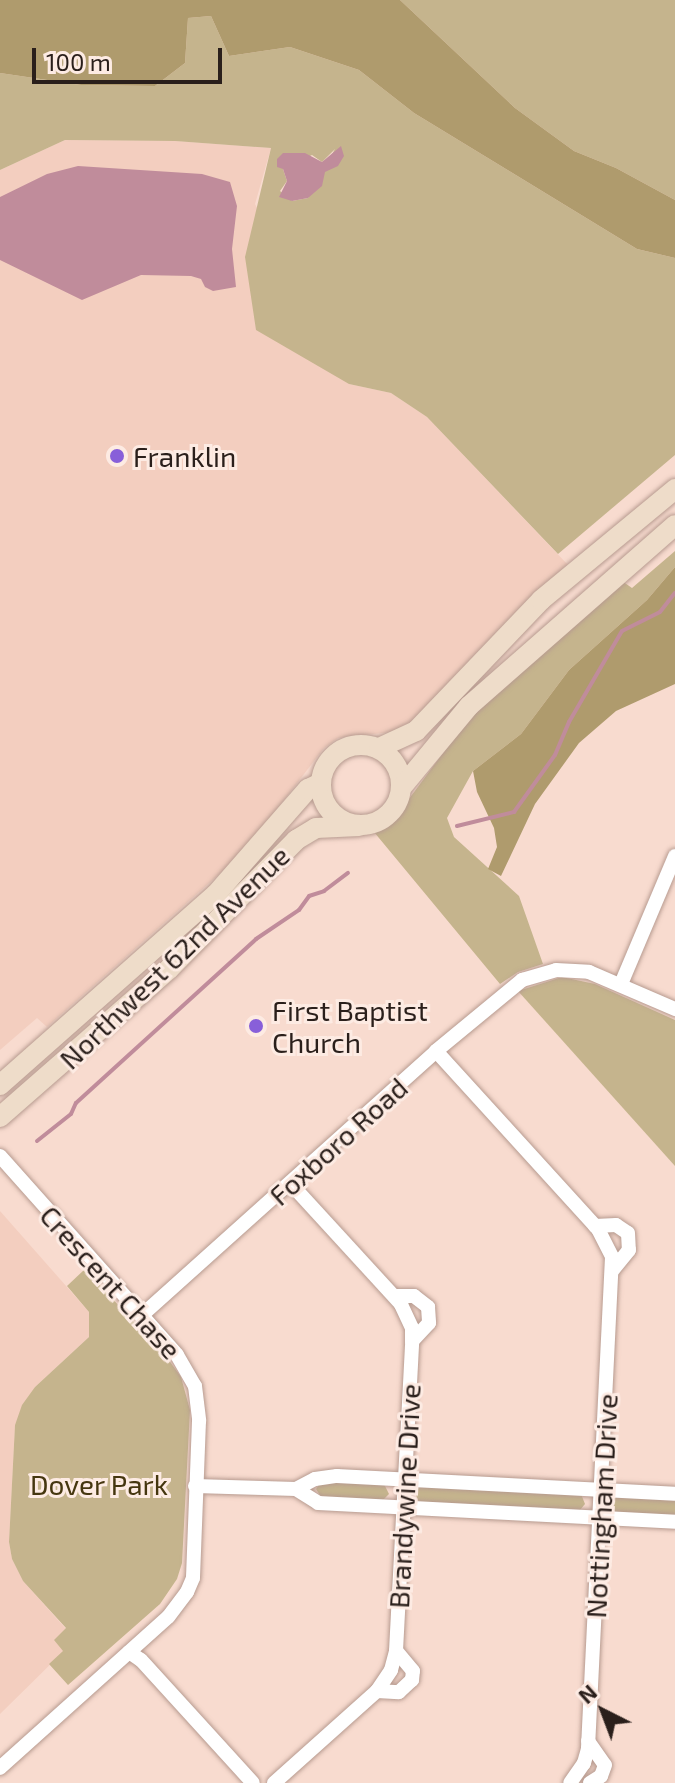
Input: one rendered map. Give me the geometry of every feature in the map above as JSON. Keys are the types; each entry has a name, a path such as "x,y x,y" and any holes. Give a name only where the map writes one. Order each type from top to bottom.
{"street":[{"path":"379,748 416,731 541,600 675,489"},
{"path":"402,787 469,706 675,525"},
{"path":"364,744 379,748 392,758 400,772 402,787 398,803 388,815 375,823 359,826 343,822 331,812 323,798 321,783 325,767 334,755 348,747 364,744"},
{"name":"Northwest 62nd Avenue","path":"0,1085 216,894 296,802 321,783"},
{"name":"Northwest 62nd Avenue","path":"0,1117 169,969 296,840 316,828 359,826"},
{"path":"621,984 675,856"},
{"name":"Foxboro Road","path":"141,1316 506,990 538,973 571,969 621,984 675,1009"},
{"name":"Nottingham Drive","path":"436,1051 595,1226 608,1245 613,1270 588,1741 584,1763 570,1783"},
{"name":"Crescent Chase","path":"0,1156 177,1355 195,1386 199,1421 193,1578 187,1592 168,1617 0,1768"},
{"name":"Brandywine Drive","path":"274,1783 377,1691 391,1670 396,1651 412,1341 408,1315 395,1296 290,1183"},
{"name":"Nottingham Drive","path":"595,1226 616,1225 628,1233 629,1250 613,1270"},
{"name":"Brandywine Drive","path":"395,1296 421,1299 431,1314 429,1323 412,1341"},
{"path":"195,1486 296,1489 323,1477 675,1494"},
{"path":"296,1489 318,1503 675,1522"},
{"name":"Brandywine Drive","path":"377,1691 399,1692 412,1680 408,1663 396,1651"},
{"path":"129,1652 141,1660 253,1783"},
{"name":"Nottingham Drive","path":"588,1741 605,1765 601,1776 590,1783"}],"shaded area":[{"path":"0,0 400,0 515,108 574,151 616,168 675,200 675,258 637,249 414,113 359,70 290,47 229,56 211,16 188,18 185,63 155,86 81,85 0,73"},
{"path":"65,140 175,141 271,148 255,204 349,384 391,393 427,417 569,566 412,722 392,732 338,738 324,748 244,852 47,1027 37,1018 0,1050 0,170"},
{"path":"341,146 344,156 338,166 325,172 322,186 308,198 292,201 279,197 287,181 283,169 277,167 277,159 283,153 305,153 322,162"},
{"path":"78,166 202,174 230,182 237,206 232,249 236,287 213,291 205,287 201,279 191,276 141,275 82,300 0,260 0,197 47,174"},
{"path":"675,567 675,684 616,711 579,743 535,804 501,876 488,869 497,847 494,828 477,792 473,771 521,734 569,670 647,600"},
{"path":"0,1211 89,1312 89,1337 35,1387 15,1425 9,1542 12,1559 23,1581 66,1629 64,1651 0,1714"}],"green space":[{"path":"400,0 675,0 675,200 616,168 574,151 515,108"},
{"path":"211,16 229,56 290,47 359,70 414,113 637,249 675,258 675,455 558,554 427,417 391,393 349,384 256,330 245,257 271,148 175,141 65,140 0,170 0,73 81,85 155,86 185,63 188,18","holes":["335,149 308,198 292,201 280,191 287,181 283,169 312,155 322,162"]},
{"path":"675,551 675,567 647,600 569,670 521,734 473,771 447,818 454,837 519,896 543,964 518,972 500,984 374,832 388,825 400,811 466,722 622,581 632,588"},
{"path":"562,977 595,984 675,1020 675,1166 518,991"},
{"name":"Dover Park","path":"85,1269 168,1359 181,1377 190,1410 182,1563 177,1579 160,1604 68,1685 49,1664 63,1651 54,1640 66,1628 23,1581 12,1559 9,1542 15,1425 22,1405 35,1387 89,1337 89,1312 67,1286"},
{"path":"322,1481 384,1484 389,1494 383,1500 321,1497 316,1489"},
{"path":"420,1486 581,1494 585,1504 580,1510 419,1502 415,1493"},
{"path":"616,1497 675,1498 675,1516 615,1512 611,1504"}],"waterway":[{"path":"457,826 514,812 555,755 569,722 622,631 660,612 675,593"},
{"path":"37,1141 71,1114 76,1103 256,939 299,910 309,896 324,891 348,873"}],"place":[{"name":"Franklin","path":"117,456"},
{"name":"First Baptist Church","path":"256,1026"}]}
